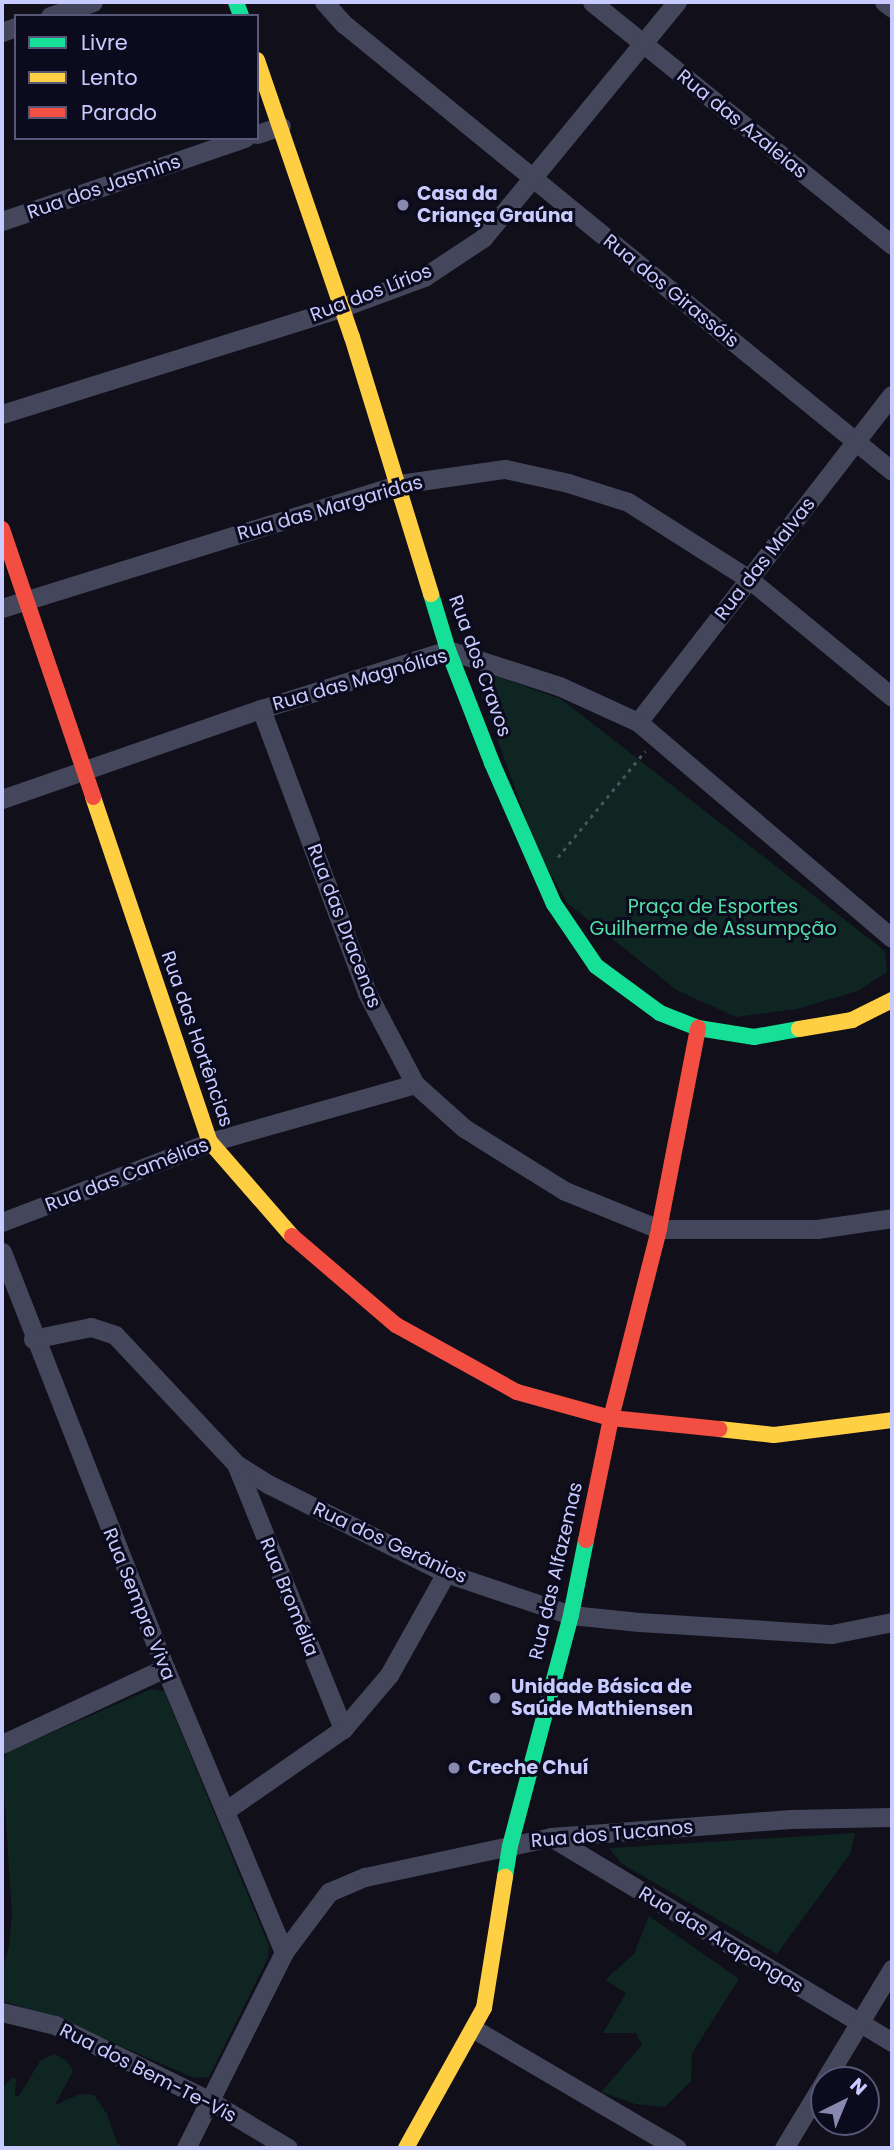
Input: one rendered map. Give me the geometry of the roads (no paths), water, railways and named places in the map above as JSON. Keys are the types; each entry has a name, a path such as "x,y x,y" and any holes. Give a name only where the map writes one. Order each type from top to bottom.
{"street":[{"path":"56,14 93,2"},
{"name":"Rua dos Girassóis","path":"324,2 344,24 892,471"},
{"name":"Rua das Azaleias","path":"592,2 892,244"},
{"name":"Rua dos Lírios","path":"2,414 340,308 424,277 483,238 534,180 677,2"},
{"path":"884,2 892,8"},
{"name":"Rua dos Cravos","path":"259,66 399,484 449,650 492,763 554,904 596,966 660,1013 698,1028 754,1037 852,1020 892,1000"},
{"path":"259,133 281,126"},
{"name":"Rua dos Jasmins","path":"2,222 239,140"},
{"name":"Rua das Malvas","path":"638,722 892,395"},
{"name":"Rua das Margaridas","path":"2,608 399,484 505,468 568,483 628,502 749,579 892,697"},
{"name":"Rua das Hortências","path":"2,529 210,1142 286,1231 397,1325 517,1392 611,1418 774,1435 892,1420"},
{"name":"Rua das Magnólias","path":"2,799 261,709 449,650 559,686 638,722 892,938"},
{"name":"Rua das Dracenas","path":"261,709 367,993 415,1084 464,1128 565,1191 659,1229 817,1229 892,1217"},
{"name":"Rua das Alfazemas","path":"406,2148 484,2008 510,1846 571,1615 611,1418 659,1229 698,1028"},
{"name":"Rua das Camélias","path":"2,1222 210,1142 415,1084"},
{"name":"Rua Sempre Viva","path":"2,1252 33,1339 165,1668 284,1952"},
{"name":"Rua dos Gerânios","path":"33,1339 91,1327 115,1335 236,1464 270,1485 446,1573 571,1615 832,1634 892,1622"},
{"name":"Rua Bromélia","path":"236,1464 343,1729"},
{"path":"225,1811 343,1729 389,1675 446,1573"},
{"path":"2,1744 165,1668"},
{"name":"Rua dos Tucanos","path":"186,2148 284,1952 329,1892 365,1877 551,1837 790,1819 892,1817"},
{"name":"Rua das Arapongas","path":"551,1837 892,2042"},
{"path":"834,2066 892,1969"},
{"name":"Rua dos Bem-Te-Vis","path":"2,2012 55,2025 210,2101 288,2148"},
{"path":"474,2029 677,2148"},
{"path":"783,2148 810,2105"}],"place":[{"name":"Casa da Criança Graúna","path":"403,205"},
{"name":"Unidade Básica de Saúde Mathiensen","path":"495,1698"},
{"name":"Creche Chuí","path":"454,1768"}],"park label":[{"name":"Praça de Esportes Guilherme de Assumpção","path":"713,918"}]}
